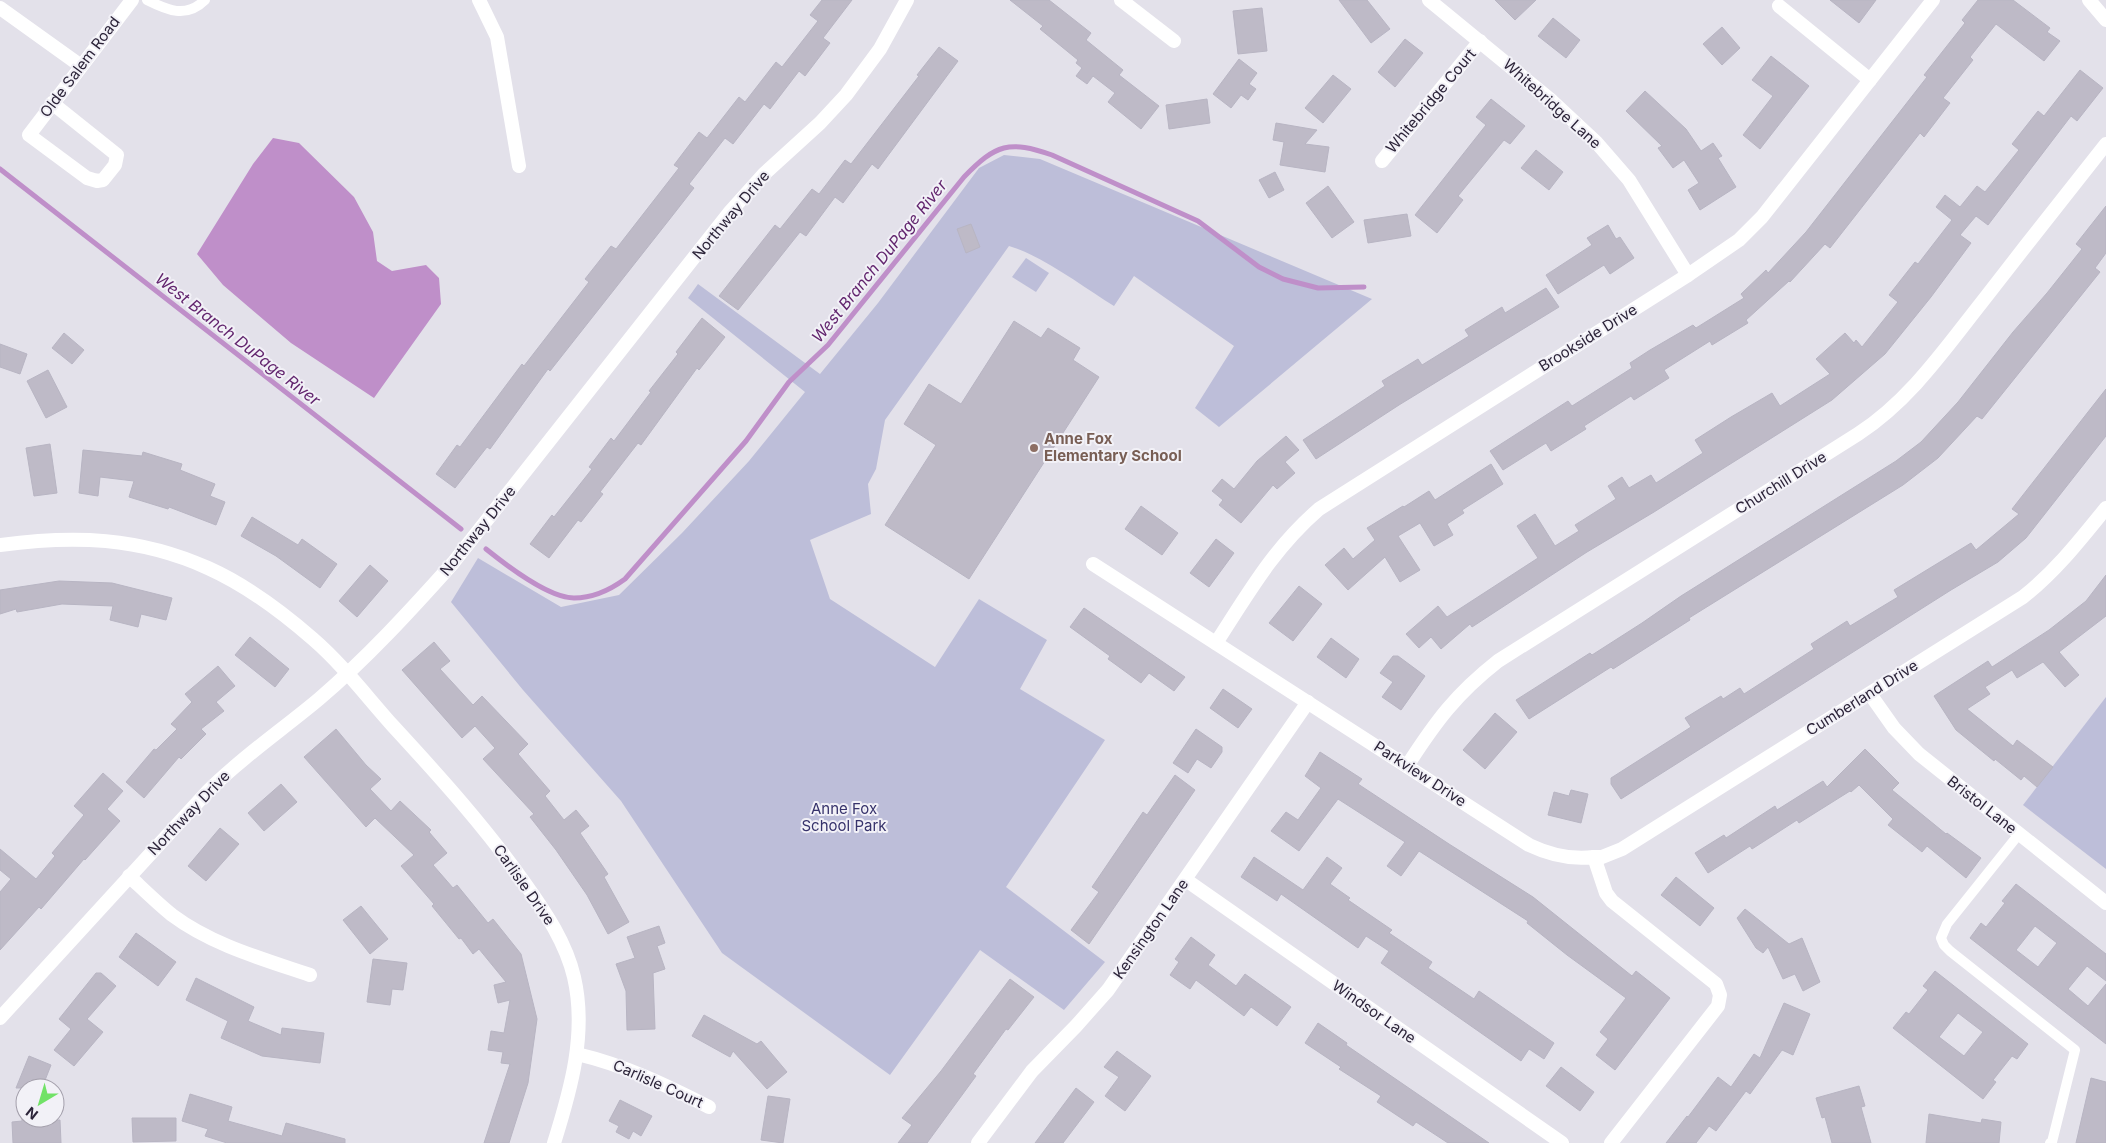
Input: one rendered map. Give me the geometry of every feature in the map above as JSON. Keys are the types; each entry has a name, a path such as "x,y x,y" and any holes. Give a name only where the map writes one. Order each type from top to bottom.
{"street":[{"name":"Olde Salem Road","path":"52,103 115,152 117,161 112,171 103,180 93,180 29,135 52,103 132,0"},
{"path":"479,0 497,37 519,166"},
{"name":"Northway Drive","path":"0,1018 226,772 306,710 347,674 422,598 471,542 743,197 764,174 820,123 846,95 876,56 906,0"},
{"path":"1121,0 1174,41"},
{"name":"Brookside Drive","path":"1216,643 1272,557 1285,540 1319,508 1727,250 1750,230 1934,0"},
{"path":"2089,0 2106,20"},
{"name":"Whitebridge Lane","path":"1435,2 1552,100 1596,142 1629,180 1688,275"},
{"path":"1778,6 1870,80"},
{"path":"0,8 81,66"},
{"name":"Whitebridge Court","path":"1382,161 1480,41"},
{"name":"Churchill Drive","path":"1407,766 1454,699 1498,661 1858,434 1890,411 1930,368 2106,144"},
{"name":"Cumberland Drive","path":"1594,857 1607,855 1622,849 2023,596 2039,584 2072,551 2106,508"},
{"path":"0,530 1,544"},
{"name":"Carlisle Drive","path":"1,544 63,539 107,540 140,545 208,568 237,583 293,622 316,641 347,674 466,806 507,857 543,910 566,952 575,979 580,1020 577,1054 554,1143"},
{"name":"Parkview Drive","path":"1093,564 1540,850 1566,857 1594,857"},
{"name":"Bristol Lane","path":"1870,694 1894,728 1919,754 2106,903"},
{"name":"Kensington Lane","path":"978,1143 1026,1079 1108,990 1308,702"},
{"path":"1594,857 1606,893 1612,901 1716,984 1720,996 1720,1001 1715,1011 1611,1143"},
{"path":"129,876 173,915 196,930 244,953 310,975"},
{"name":"Windsor Lane","path":"1186,880 1562,1143"},
{"name":"Carlisle Court","path":"577,1054 604,1060 636,1071 709,1107"}],"lane":[{"path":"147,0 168,11 190,11 205,0"},
{"path":"2019,834 1947,924 1941,938 1944,946 2075,1050 2069,1081 2052,1142 2050,1143"}],"green space":[{"name":"Anne Fox School Park","path":"1004,155 1040,159 1372,299 1219,427 1195,408 1234,346 1134,276 1114,306 1049,264 1009,246 885,420 876,469 868,484 871,514 810,540 830,599 935,667 979,599 1047,640 1020,689 1105,740 1006,887 1105,962 1064,1010 980,950 890,1075 722,953 621,801 523,690 451,602 478,558 561,607 619,595 682,533 749,461 805,392 688,298 698,284 820,374 878,303 979,168"},
{"path":"1026,258 1049,273 1036,292 1012,277"},
{"path":"2106,697 2106,869 2023,805"}],"shaded area":[{"path":"273,138 299,143 354,197 373,232 377,261 392,271 426,265 439,278 441,304 374,398 291,343 223,285 197,254 253,164"}],"building":[{"path":"822,0 852,0 823,38 830,43 805,76 799,71 770,109 764,104 733,144 725,138 689,184 694,188 550,371 548,369 490,449 487,447 455,488 436,474 457,445 460,447 522,364 524,366 589,282 585,279 611,246 616,249 679,168 674,165 699,132 707,138 739,97 745,102 776,62 782,67 818,21 810,15"},
{"path":"1010,0 1049,0 1091,33 1086,40 1123,70 1119,75 1159,106 1141,129 1108,102 1115,93 1093,76 1087,84 1076,76 1082,68 1076,63 1078,60 1040,29 1043,26"},
{"path":"1339,0 1367,0 1390,29 1371,43"},
{"path":"1495,0 1536,0 1515,20"},
{"path":"1830,0 1876,0 1859,23"},
{"path":"1978,0 2013,0 2050,28 2047,32 2060,41 2044,61 1996,24 1970,57 1973,60 1943,98 1950,103 1924,137 1920,133 1830,248 1825,244 1790,282 1746,320 1748,323 1712,345 1710,341 1664,370 1669,378 1634,400 1631,396 1584,426 1586,429 1551,451 1546,443 1503,470 1490,451 1568,401 1572,406 1632,368 1630,363 1650,350 1693,325 1696,328 1744,298 1741,294 1766,270 1768,273 1806,232 1927,77 1924,75 1965,23 1962,20"},
{"path":"1262,8 1267,51 1238,54 1233,11"},
{"path":"1553,18 1580,40 1566,58 1538,36"},
{"path":"1722,27 1740,48 1722,65 1703,44"},
{"path":"1405,39 1423,53 1395,87 1378,72"},
{"path":"939,47 958,61 878,169 872,164 843,203 835,197 806,236 800,232 738,310 719,296 775,225 780,229 812,189 819,194 845,160 851,164"},
{"path":"1771,56 1809,86 1760,149 1743,135 1773,96 1752,80"},
{"path":"1239,59 1257,73 1249,84 1256,89 1248,100 1241,95 1231,108 1213,94"},
{"path":"2080,70 2103,88 2077,121 2071,116 1988,225 1976,216 1960,235 1971,243 1931,297 1885,354 1832,400 1587,552 1472,627 1470,624 1441,649 1431,637 1419,648 1406,634 1438,606 1447,617 1538,558 1517,526 1535,514 1555,546 1579,531 1575,525 1616,499 1608,486 1622,477 1629,488 1651,475 1656,483 1703,453 1695,440 1731,417 1772,393 1780,406 1830,374 1816,359 1845,333 1854,343 1856,340 1862,347 1898,302 1889,295 1915,262 1918,264 1952,220 1936,207 1945,195 1960,207 1977,186 1985,192 2019,150 2012,144 2038,111 2044,116"},
{"path":"1333,75 1351,89 1323,123 1305,108"},
{"path":"1645,91 1686,129 1701,151 1713,143 1722,156 1718,158 1736,187 1700,210 1688,190 1699,183 1684,160 1673,168 1658,148 1662,146 1626,111"},
{"path":"1207,99 1210,123 1169,129 1166,105"},
{"path":"1491,99 1525,126 1510,144 1504,140 1458,196 1463,200 1437,233 1415,215 1486,125 1476,117"},
{"path":"1276,123 1317,130 1305,144 1329,147 1325,172 1280,165 1284,142 1273,140"},
{"path":"1536,150 1563,172 1549,190 1521,168"},
{"path":"1275,172 1284,190 1269,198 1259,180"},
{"path":"1328,186 1354,222 1332,238 1306,203"},
{"path":"2106,206 2106,253 2095,268 2100,272 1982,419 1977,416 1938,458 1903,485 1689,618 1690,620 1613,669 1611,667 1529,719 1516,700 1590,653 1592,655 1681,596 1896,461 1921,442 1958,402 2082,249 2076,244"},
{"path":"1407,214 1411,236 1368,243 1364,220"},
{"path":"971,224 980,247 966,253 957,229"},
{"path":"1608,225 1616,239 1620,237 1634,258 1610,274 1604,265 1558,294 1546,275 1592,245 1587,238"},
{"path":"1546,288 1559,307 1399,405 1316,459 1303,440 1385,386 1382,381 1418,359 1422,365 1469,336 1465,330 1502,307 1505,313"},
{"path":"702,318 725,337 699,370 697,368 641,445 638,443 600,492 603,494 581,522 578,520 549,558 530,544 552,515 554,517 592,469 589,467 611,438 614,441 651,392 649,391 678,354 676,352"},
{"name":"Anne Fox Elementary School","path":"1014,321 1041,338 1048,328 1080,348 1073,360 1099,377 969,579 885,525 936,445 904,424 929,384 961,404"},
{"path":"64,333 84,350 72,364 52,348"},
{"path":"0,344 27,354 20,374 0,367"},
{"path":"48,370 67,407 46,418 27,381"},
{"path":"2106,389 2106,436 2026,538 1998,562 1621,799 1611,784 1611,778 1691,727 1685,718 1721,696 1723,699 1740,688 1744,694 1814,649 1811,644 1847,621 1850,626 1898,597 1894,590 1971,543 1976,550 2019,514 2012,509"},
{"path":"1286,436 1299,450 1285,462 1295,473 1277,489 1273,485 1241,523 1219,505 1223,500 1212,491 1222,479 1234,489 1257,461"},
{"path":"50,444 57,493 34,496 26,448"},
{"path":"83,450 142,456 143,452 182,464 180,470 215,484 210,496 225,502 216,525 169,507 168,509 129,497 134,481 100,477 98,496 79,493"},
{"path":"1491,464 1503,484 1462,510 1464,513 1447,524 1453,535 1434,546 1420,523 1398,536 1420,570 1400,582 1385,557 1348,590 1325,565 1344,548 1353,559 1375,540 1367,528 1403,506 1429,491 1435,500"},
{"path":"1141,506 1178,533 1162,555 1125,529"},
{"path":"252,517 298,545 302,539 337,564 320,588 276,556 241,536"},
{"path":"1216,539 1234,553 1209,587 1190,573"},
{"path":"370,565 388,581 357,617 339,601"},
{"path":"2106,575 2106,616 2059,652 2079,675 2065,687 2043,662 2017,678 2012,670 1985,687 1990,694 1967,709 2013,746 2017,740 2053,767 2037,787 2024,776 2021,780 1995,759 1994,761 1956,730 1934,696 1988,661 1992,667 2049,630 2086,601"},
{"path":"59,581 112,583 172,598 166,620 141,614 138,627 110,620 113,606 62,604 17,612 16,609 0,614 0,590"},
{"path":"1299,586 1322,604 1293,641 1269,623"},
{"path":"1084,608 1185,677 1174,691 1149,673 1141,683 1108,659 1110,656 1070,627"},
{"path":"250,637 289,669 275,687 235,655"},
{"path":"1331,638 1359,659 1346,678 1317,657"},
{"path":"434,642 450,661 440,669 473,705 482,696 528,744 518,754 550,791 545,796 564,820 576,810 589,826 580,833 608,874 604,877 629,922 608,934 587,895 556,850 530,817 534,814 483,759 495,748 475,726 462,738 402,670"},
{"path":"1393,656 1398,656 1425,676 1401,710 1382,697 1393,682 1380,673"},
{"path":"218,666 235,686 216,702 224,711 201,729 206,734 181,759 179,757 144,798 126,782 154,749 156,750 177,729 171,724 192,702 185,694"},
{"path":"1223,689 1252,709 1238,728 1210,708"},
{"path":"1495,713 1517,732 1485,769 1463,750"},
{"path":"336,729 366,765 381,779 370,789 391,811 400,801 431,830 429,832 447,853 433,865 453,888 457,885 488,923 493,919 521,954 537,1019 528,1083 509,1143 484,1143 510,1064 501,1063 503,1052 488,1050 491,1031 504,1033 510,1000 498,1003 494,985 506,982 479,949 473,954 461,938 459,939 432,906 434,904 401,866 414,855 375,818 366,827 304,757"},
{"path":"1196,729 1222,747 1222,752 1211,768 1197,759 1188,773 1173,763"},
{"path":"1865,749 1899,783 1892,790 1946,834 1981,858 1966,878 1927,846 1922,852 1888,825 1893,819 1859,785 1851,792 1799,823 1797,820 1752,849 1750,846 1708,873 1695,853 1724,835 1726,838 1775,806 1777,810 1823,781 1827,787"},
{"path":"1320,752 1362,779 1358,784 1533,897 1632,976 1636,971 1670,998 1615,1070 1596,1055 1608,1039 1600,1032 1626,998 1567,955 1527,923 1528,921 1419,851 1401,876 1387,866 1405,842 1338,799 1299,851 1271,831 1286,812 1298,820 1321,788 1305,776"},
{"path":"103,773 123,791 107,809 120,821 41,909 39,907 0,950 0,892 11,879 0,870 0,849 36,879 55,856 52,853 84,815 74,806"},
{"path":"1175,775 1195,790 1089,944 1071,930 1099,892 1092,887 1143,812 1147,815"},
{"path":"281,784 297,802 264,831 248,813"},
{"path":"1571,790 1588,794 1581,823 1548,815 1554,792 1569,796"},
{"path":"220,828 239,844 206,881 188,866"},
{"path":"1254,857 1303,890 1327,857 1342,868 1330,884 1350,898 1348,900 1392,930 1389,933 1432,962 1428,968 1474,999 1479,991 1554,1043 1544,1059 1529,1049 1521,1061 1381,963 1389,951 1366,936 1358,948 1281,894 1277,901 1241,877"},
{"path":"1676,877 1714,908 1700,926 1661,895"},
{"path":"2016,884 2106,954 2106,981 2087,966 2068,989 2088,1006 2106,984 2106,1044 1970,938 1981,923 1986,927 2005,903 2002,901","holes":["2035,926 2057,943 2038,967 2016,950"]},
{"path":"361,906 388,939 370,954 343,920"},
{"path":"1745,909 1789,944 1802,938 1820,982 1803,991 1795,974 1783,979 1768,947 1763,953 1756,948 1737,918"},
{"path":"659,926 665,943 657,946 665,969 653,973 655,1029 627,1030 626,991 616,964 635,958 627,937"},
{"path":"136,933 176,962 158,986 119,957"},
{"path":"1191,937 1215,955 1208,965 1236,986 1245,974 1291,1007 1277,1026 1251,1007 1244,1016 1196,980 1190,989 1170,975 1179,962 1175,959"},
{"path":"373,959 407,963 403,990 392,989 390,1005 367,1002"},
{"path":"1935,971 2028,1044 2017,1059 2012,1056 1993,1080 1996,1082 1983,1099 1893,1028 1906,1012 1909,1014 1928,990 1923,986","holes":["1958,1013 1983,1032 1964,1056 1939,1037"]},
{"path":"96,973 101,973 116,986 87,1019 103,1032 74,1066 54,1050 71,1029 59,1019"},
{"path":"196,978 254,1007 248,1021 281,1035 282,1028 324,1033 320,1063 262,1056 221,1038 228,1021 186,1000"},
{"path":"1010,979 1034,997 1008,1030 1006,1029 973,1074 976,1076 927,1143 898,1143 912,1125 902,1118 941,1071"},
{"path":"1784,1003 1810,1014 1793,1055 1782,1050 1750,1094 1746,1091 1716,1131 1709,1126 1696,1143 1666,1143 1718,1077 1731,1087 1754,1054 1760,1058"},
{"path":"704,1015 757,1044 761,1041 787,1072 767,1089 733,1051 730,1057 692,1036"},
{"path":"1318,1023 1347,1043 1346,1045 1489,1143 1448,1143 1416,1122 1413,1126 1377,1102 1381,1096 1339,1069 1341,1067 1305,1043"},
{"path":"1117,1051 1151,1076 1125,1111 1105,1096 1119,1077 1104,1067"},
{"path":"29,1056 51,1065 46,1078 20,1078"},
{"path":"1561,1067 1594,1092 1580,1111 1546,1086"},
{"path":"2091,1078 2106,1082 2106,1143 2076,1143"},
{"path":"1859,1086 1865,1106 1861,1107 1871,1143 1832,1143 1825,1117 1822,1118 1816,1098"},
{"path":"1076,1088 1094,1102 1063,1143 1035,1143"},
{"path":"190,1094 232,1107 228,1121 282,1136 286,1123 345,1139 345,1143 227,1143 205,1136 208,1129 182,1121"},
{"path":"768,1096 790,1099 783,1143 761,1140"},
{"path":"620,1100 652,1116 641,1136 633,1131 629,1139 616,1132 619,1126 609,1121"},
{"path":"1929,1114 1981,1123 1982,1119 2001,1122 1999,1143 1926,1143"},
{"path":"132,1118 176,1118 176,1141 133,1142"},
{"path":"12,1122 15,1122 15,1128 60,1128 61,1143 13,1143"}],"waterway":[{"name":"West Branch DuPage River","path":"486,549 528,580 552,593 564,597 581,598 595,595 625,579 746,441 789,382 828,345 964,177 985,158 1004,148 1025,147 1052,155 1198,221 1259,267 1283,279 1318,288 1364,287"},
{"name":"West Branch DuPage River","path":"0,169 461,529"}],"place":[{"name":"Anne Fox Elementary School","path":"1034,448"}]}
